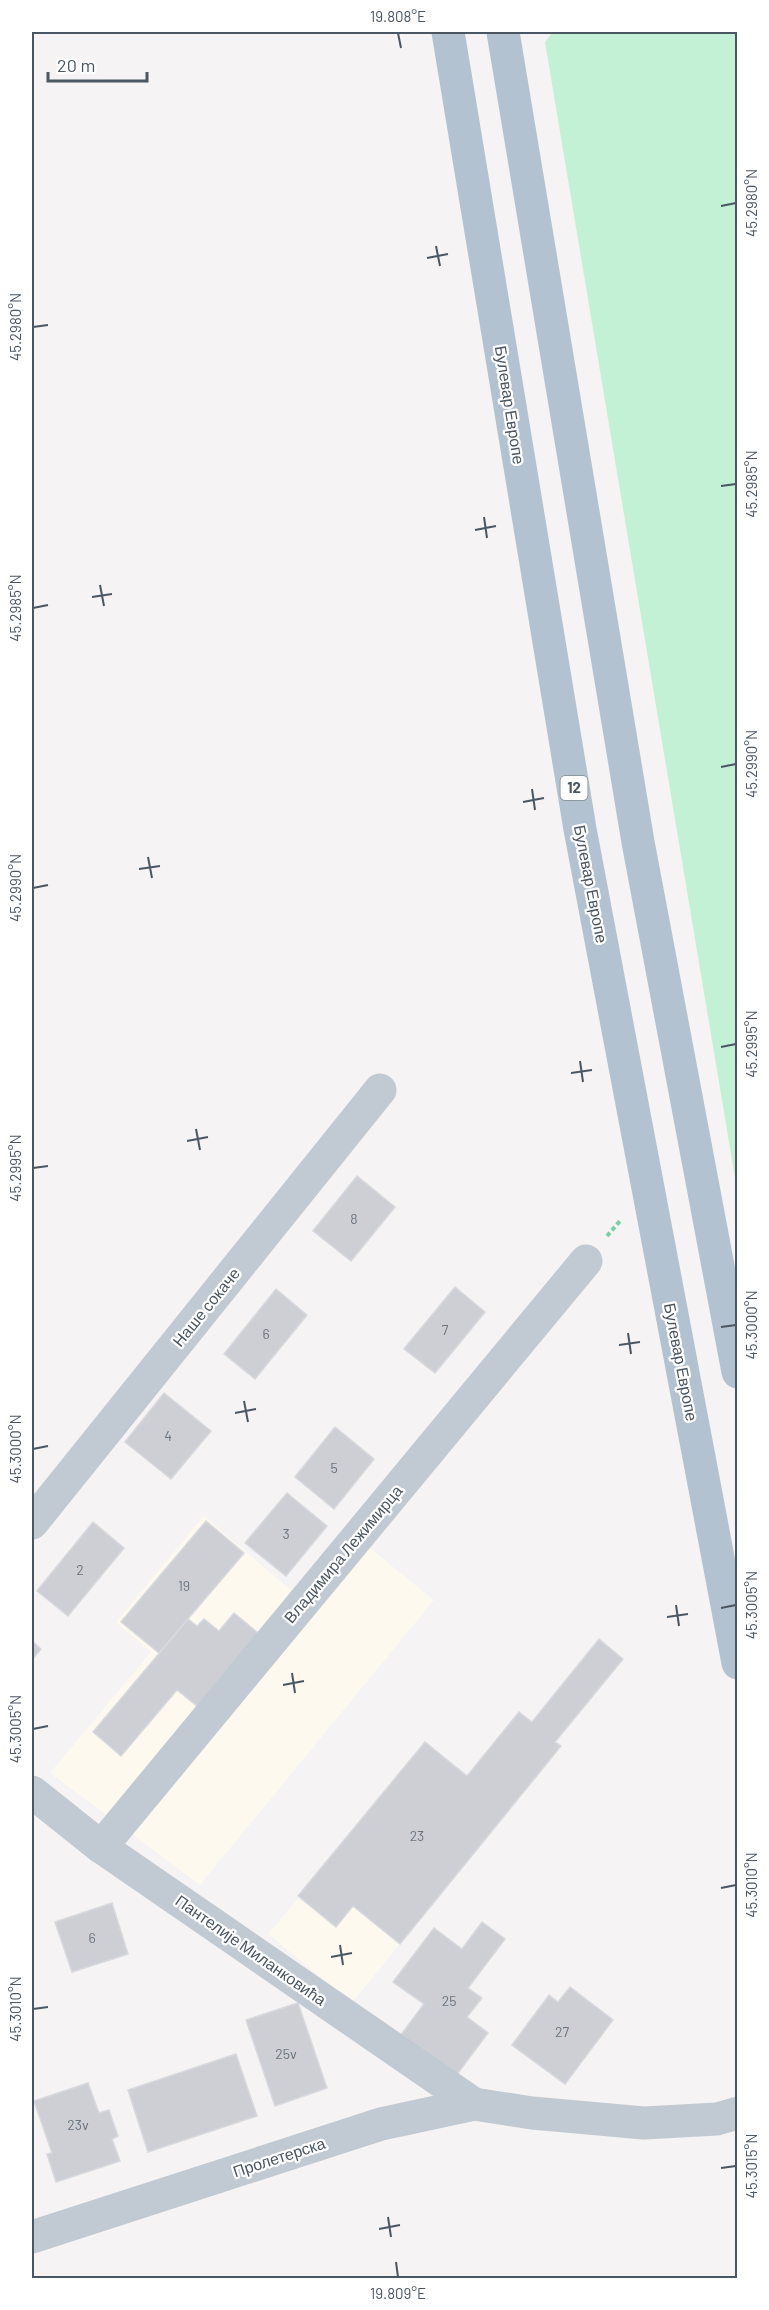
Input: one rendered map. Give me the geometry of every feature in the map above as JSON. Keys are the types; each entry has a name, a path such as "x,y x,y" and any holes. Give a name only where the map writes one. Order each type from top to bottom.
{"main road":[{"name":"Булевар Европе","path":"448,32 580,829 738,1663"},
{"path":"503,32 638,842 738,1372"}],"street":[{"name":"Наше сокаче","path":"32,1523 380,1090"},
{"name":"Владимира Лежимирца","path":"101,1847 586,1261"},
{"name":"Пантелије Миланковића","path":"32,1792 101,1847 474,2104"},
{"name":"Пролетерска","path":"32,2237 381,2124 474,2104 532,2113 644,2123 717,2119 738,2114"}],"path":[{"path":"586,1261 627,1213"}],"shaded area":[{"path":"204,1516 313,1609 366,1545 434,1600 200,1885 50,1773 151,1652 116,1622"},
{"path":"299,1897 336,1927 353,1906 400,1944 352,2003 268,1934"}],"green space":[{"path":"553,32 737,32 737,1190 545,42"}],"building":[{"path":"357,1176 395,1207 351,1261 313,1231"},
{"path":"455,1287 485,1312 435,1373 404,1349"},
{"path":"276,1289 307,1315 255,1379 224,1354"},
{"path":"164,1393 211,1431 171,1479 125,1442"},
{"path":"335,1427 374,1459 334,1509 295,1477"},
{"path":"287,1493 327,1526 286,1576 245,1543"},
{"path":"206,1521 244,1553 159,1653 121,1622"},
{"path":"93,1522 124,1548 68,1616 37,1591"},
{"path":"234,1613 264,1638 197,1706 177,1690 121,1756 93,1732 188,1619 197,1626 204,1619 219,1631"},
{"path":"599,1639 623,1659 555,1742 561,1746 400,1944 353,1906 336,1927 298,1896 425,1742 467,1776 519,1712 532,1722"},
{"path":"32,1641 41,1649 32,1660"},
{"path":"112,1903 128,1954 72,1972 55,1922"},
{"path":"482,1922 505,1939 468,1988 482,1998 467,2017 488,2033 452,2081 397,2040 424,2004 393,1982 434,1928 462,1949"},
{"path":"570,1987 613,2020 565,2084 512,2045 549,1995 558,2002"},
{"path":"298,2003 327,2088 275,2106 246,2020"},
{"path":"236,2054 257,2116 148,2152 128,2090"},
{"path":"88,2083 99,2113 109,2110 118,2136 112,2139 120,2161 56,2182 47,2154 52,2153 34,2101"}]}
